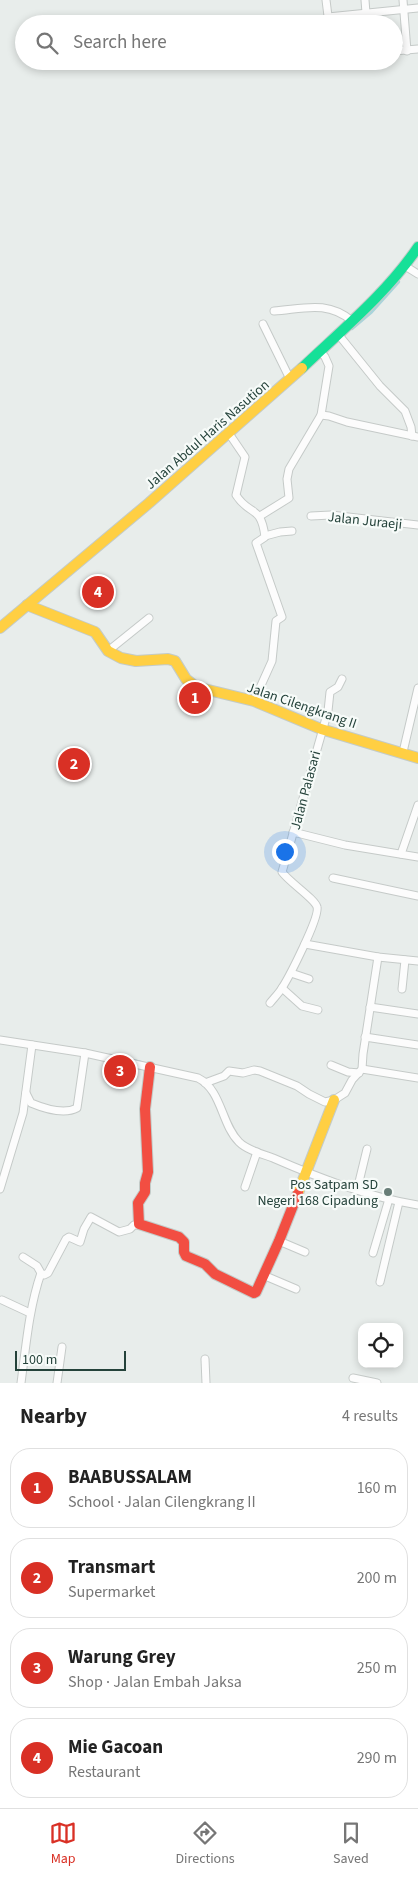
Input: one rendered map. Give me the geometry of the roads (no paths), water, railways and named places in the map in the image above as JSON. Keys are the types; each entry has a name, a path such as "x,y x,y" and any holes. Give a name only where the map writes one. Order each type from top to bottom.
{"main road":[{"name":"Jalan Abdul Haris Nasution","path":"0,628 148,503 290,379 352,321 405,266 418,247"},
{"path":"27,605 95,632 108,651"},
{"name":"Jalan Cilengkrang II","path":"108,651 128,660 168,659 175,661 186,679 196,687 254,701 321,729 418,758"},
{"path":"150,1067 146,1108 148,1172 145,1192 138,1203 137,1217 139,1225 179,1237 184,1242 186,1256 205,1264 215,1274 254,1293 279,1241 334,1100"}],"street":[{"path":"326,0 328,15"},
{"path":"365,0 366,13"},
{"path":"403,0 408,50"},
{"path":"355,15 418,8"},
{"path":"403,51 418,49"},
{"path":"405,266 418,274"},
{"path":"274,311 331,308 341,312 352,321"},
{"path":"263,324 290,379"},
{"path":"338,334 380,386 405,411 415,437"},
{"path":"260,516 289,498 287,479 289,469 321,415 329,366 320,351"},
{"path":"321,415 415,437"},
{"path":"228,432 245,458 236,495 244,504 260,516 265,536"},
{"name":"Jalan Juraeji","path":"311,516 331,515 418,525"},
{"path":"254,701 272,661 276,621 282,615 256,543 265,536 292,531"},
{"path":"108,651 149,618"},
{"name":"Jalan Palasari","path":"270,1003 291,973 305,944 318,909 316,904 282,873 321,729 328,711 330,692 338,686 342,678"},
{"path":"402,752 418,688"},
{"path":"401,854 418,805"},
{"path":"293,832 344,846 418,857"},
{"path":"332,878 418,896"},
{"path":"305,944 378,957 418,961"},
{"path":"205,1083 224,1076 229,1071 243,1073 258,1070 298,1086 320,1100 329,1102 345,1093 352,1080 360,1071 378,957"},
{"path":"402,989 405,960"},
{"path":"291,973 309,979"},
{"path":"282,988 302,1006 318,1010"},
{"path":"370,1007 418,1014"},
{"path":"366,1037 418,1045"},
{"path":"0,1040 85,1053 198,1078 214,1094 239,1142 257,1152 307,1173 357,1190 399,1202 418,1205"},
{"path":"0,1189 23,1113 32,1045"},
{"path":"26,1093 31,1103 45,1108 69,1111 77,1108 85,1053"},
{"path":"331,1064 348,1072 360,1071 418,1078"},
{"path":"357,1190 367,1149"},
{"path":"245,1187 257,1152"},
{"path":"373,1253 389,1199"},
{"path":"380,1282 399,1202"},
{"path":"41,1274 48,1273 66,1239 69,1237 80,1242 84,1229 91,1217 119,1232 130,1229 134,1225 139,1225"},
{"path":"279,1241 305,1252"},
{"path":"21,1383 30,1313 41,1274 37,1266 23,1257"},
{"path":"264,1275 296,1289"},
{"path":"2,1300 30,1313"},
{"path":"57,1383 62,1347"},
{"path":"205,1359 206,1383"},
{"path":"353,1378 377,1383"}],"waterway":[{"path":"352,329 372,312 399,282"},
{"path":"110,1055 141,1062"}],"place":[{"name":"Mie Gacoan","path":"98,592"},
{"name":"BAABUSSALAM","path":"195,698"},
{"name":"Transmart","path":"74,764"},
{"name":"Warung Grey","path":"120,1071"},
{"name":"Pos Satpam SD Negeri 168 Cipadung","path":"388,1192"}]}
